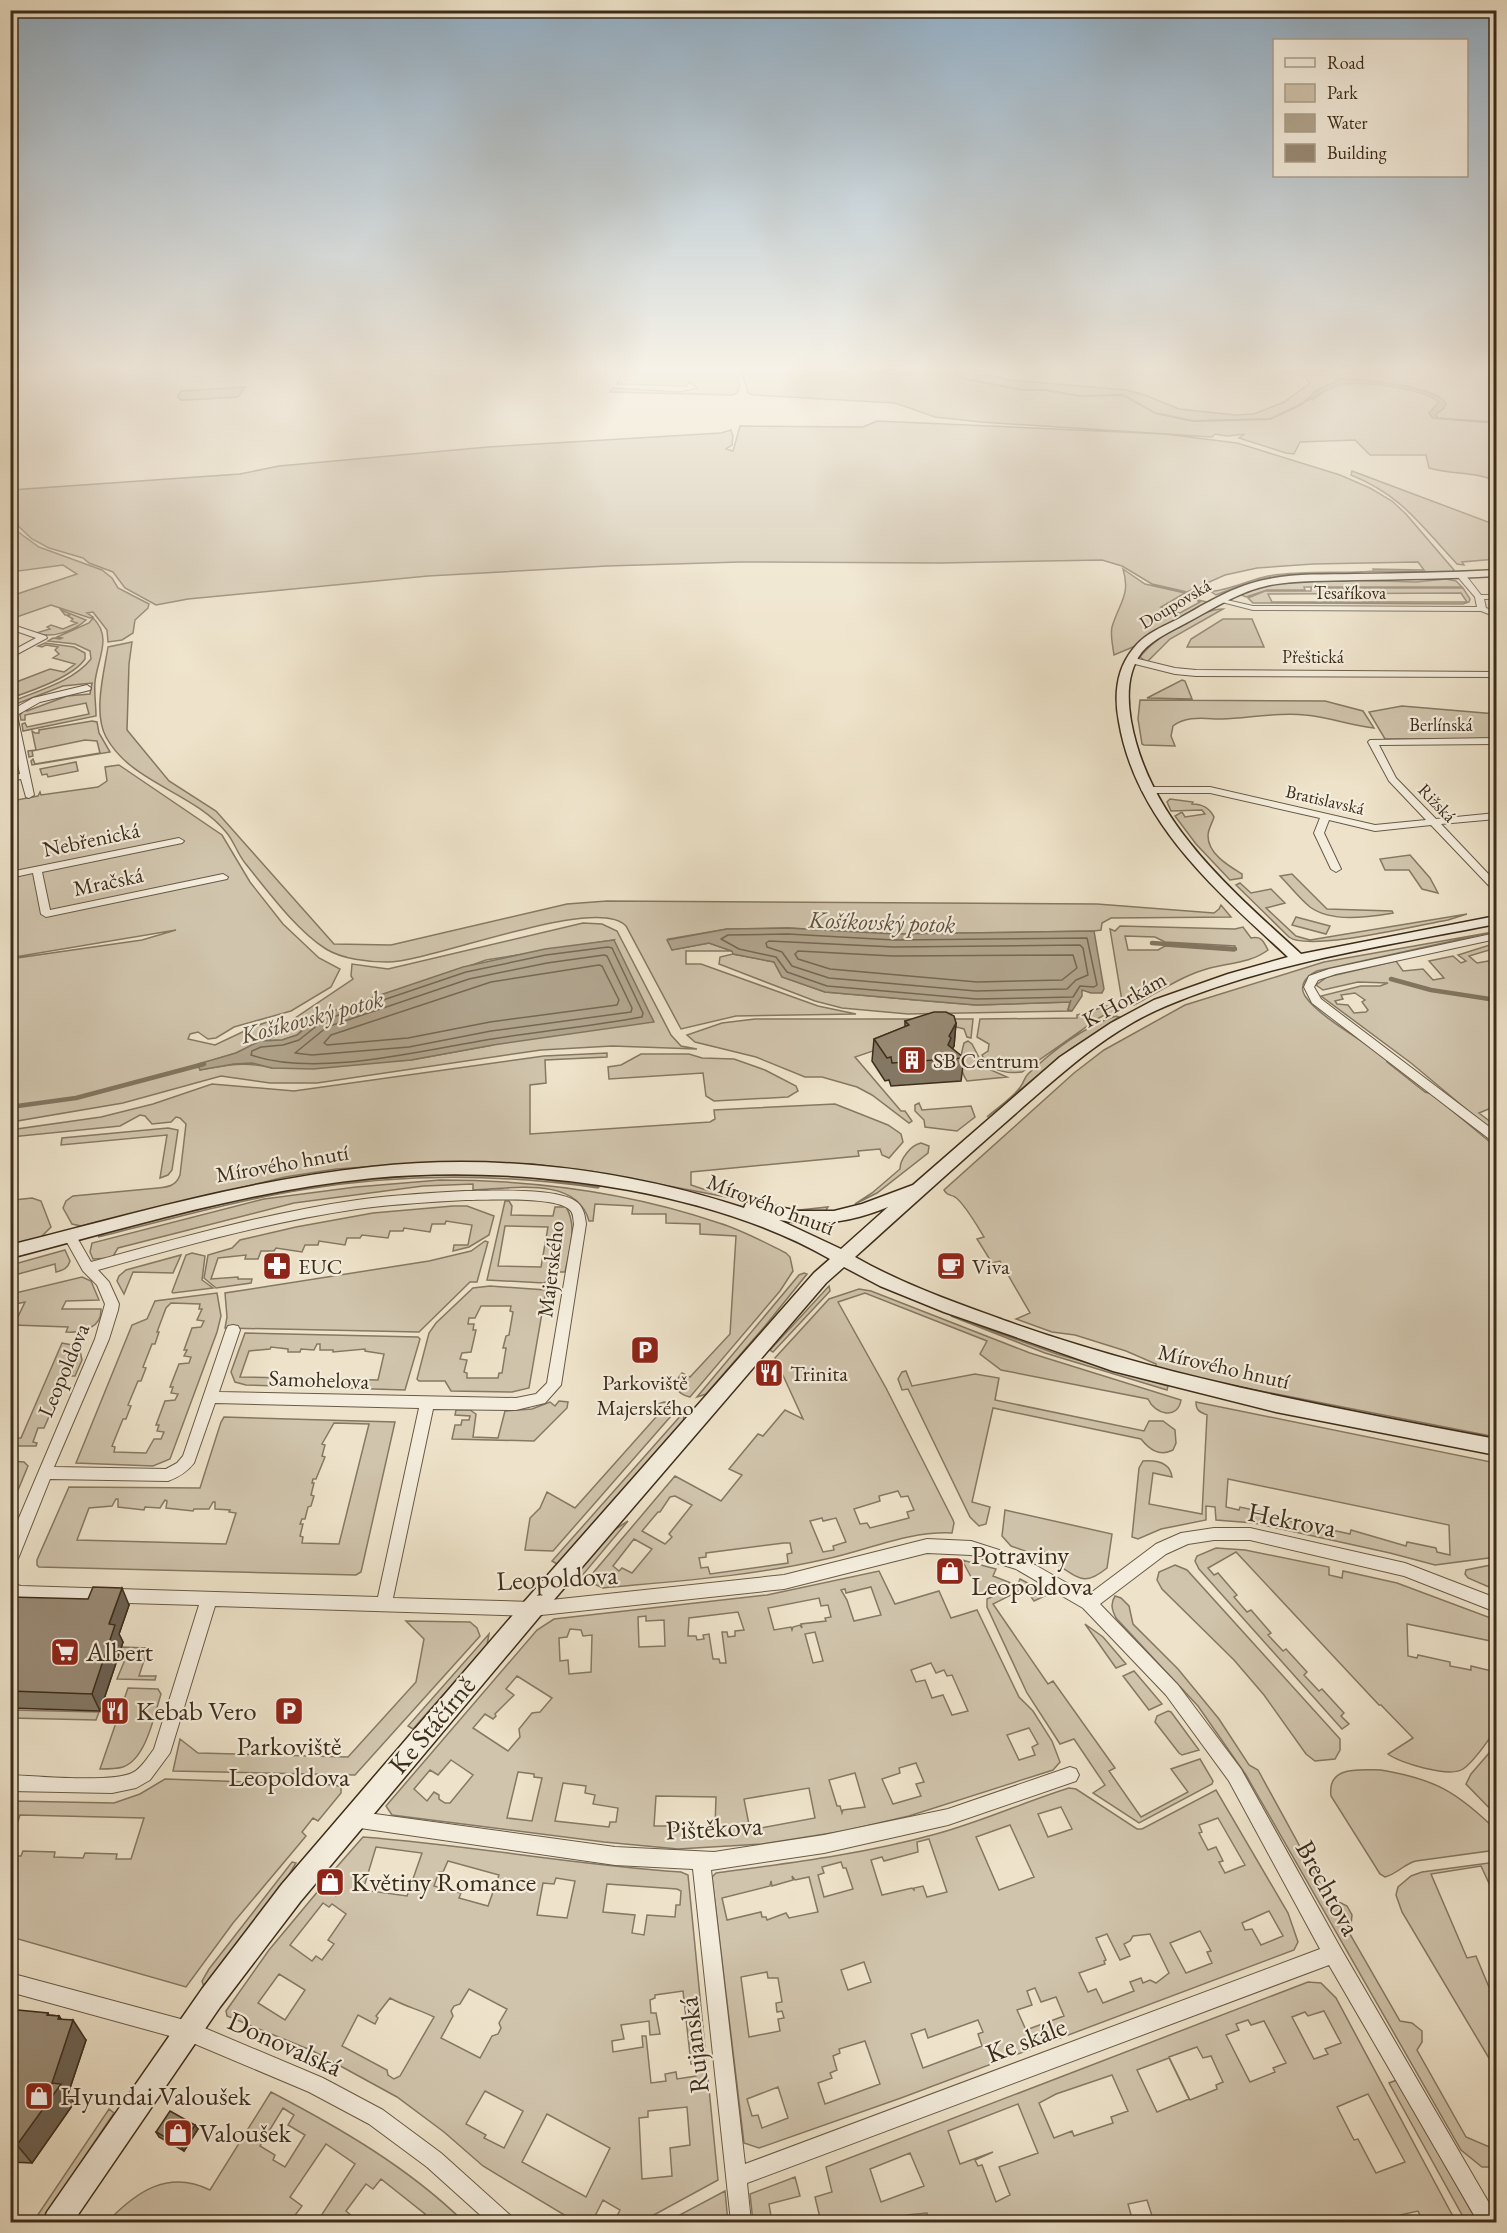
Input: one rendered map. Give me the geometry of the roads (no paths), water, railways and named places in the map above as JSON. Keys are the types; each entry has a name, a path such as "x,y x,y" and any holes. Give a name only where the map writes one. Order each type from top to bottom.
{"main road":[{"name":"Doupovská","path":"1296,958 1183,847 1162,818 1146,790 1124,729 1123,684 1125,670 1130,660 1152,638 1218,600 1247,587 1281,580 1497,573"},
{"name":"K Horkám","path":"844,1257 1019,1099 1066,1061 1116,1026 1173,997 1296,958 1496,924"},
{"name":"Mírového hnutí","path":"10,1252 262,1188 356,1174 420,1169 496,1169 582,1176 646,1188 723,1207 806,1238 844,1257 870,1274 931,1299 1106,1362 1221,1391 1497,1447"},
{"path":"723,1207 745,1206 787,1217 830,1219 862,1211 923,1185"},
{"name":"Ke Stáčírně","path":"57,2223 188,2031 291,1893 532,1609 820,1278 844,1257"}],"street":[{"path":"1461,575 1479,597 1482,609 1497,615"},
{"path":"1479,597 1497,597"},
{"name":"Tesaříkova","path":"1218,600 1253,608 1482,609"},
{"path":"10,626 43,638 10,656"},
{"name":"Přeštická","path":"1130,660 1175,671 1196,673 1497,675"},
{"path":"29,795 12,714 14,711 65,690 87,688"},
{"name":"Berlínská","path":"1385,742 1497,741"},
{"name":"Rižská","path":"1385,742 1373,742 1392,779 1497,887"},
{"path":"10,778 25,776"},
{"name":"Bratislavská","path":"1146,790 1206,789 1375,828 1497,816"},
{"path":"1325,818 1319,833 1336,869"},
{"name":"Nebřenická","path":"10,875 178,841"},
{"name":"Mračská","path":"37,870 46,914 223,877"},
{"path":"1496,924 1332,971 1313,978 1309,987 1316,1001 1497,1138"},
{"name":"Majerského","path":"88,1268 228,1229 293,1214 356,1204 424,1196 464,1195 551,1198 569,1203 575,1208 581,1220 554,1385 540,1399 523,1403 427,1403"},
{"name":"Leopoldova","path":"10,1559 102,1339 111,1310 112,1304 102,1282 88,1268 70,1237"},
{"path":"45,1473 168,1476 182,1467 189,1459 233,1330"},
{"name":"Samohelova","path":"210,1397 427,1403"},
{"path":"384,1604 427,1403"},
{"name":"Hekrova","path":"1089,1603 1161,1549 1186,1538 1214,1534 1250,1534 1405,1570 1497,1605"},
{"name":"Leopoldova","path":"10,1590 21,1593 532,1609 783,1582 927,1546 971,1548 1011,1560 1089,1603"},
{"path":"10,1783 118,1784 136,1780 153,1766 161,1753 209,1599"},
{"name":"Brechtova","path":"1089,1603 1172,1690 1235,1775 1334,1954 1489,2223"},
{"name":"Pištěkova","path":"353,1819 615,1856 701,1861 824,1844 948,1817 1070,1774"},
{"name":"Rujanská","path":"701,1861 741,2223"},
{"name":"Ke skále","path":"737,2176 1334,1954"},
{"name":"Donovalská","path":"10,1982 188,2031 316,2085 376,2117 434,2160 503,2223"}],"water":[{"path":"788,928 894,934 1094,931 1104,989 1102,993 1082,990 1082,996 1072,1011 1068,1010 1071,1000 1070,1002 976,1005 825,992 782,977 774,962 733,954 732,951 709,943 672,950 667,940 727,929"},
{"path":"614,940 654,1022 493,1045 411,1060 313,1069 272,1068 252,1063 200,1070 198,1064 236,1053 260,1041 282,1040 297,1035 321,1015 463,967 545,949"}],"waterway":[{"name":"Košíkovský potok","path":"1152,943 1235,949"},
{"name":"Košíkovský potok","path":"1391,979 1431,990 1496,1000"},
{"name":"Košíkovský potok","path":"10,1107 76,1098 204,1064"}],"place":[{"name":"SB Centrum","path":"912,1060"},
{"name":"EUC","path":"277,1266"},
{"name":"Viva","path":"951,1266"},
{"name":"Parkoviště Majerského","path":"645,1350"},
{"name":"Trinita","path":"769,1373"},
{"name":"Potraviny Leopoldova","path":"950,1571"},
{"name":"Albert","path":"65,1652"},
{"name":"Kebab Vero","path":"115,1711"},
{"name":"Parkoviště Leopoldova","path":"289,1711"},
{"name":"Květiny Romance","path":"330,1882"},
{"name":"Hyundai Valoušek","path":"39,2096"},
{"name":"Valoušek","path":"178,2133"}]}
